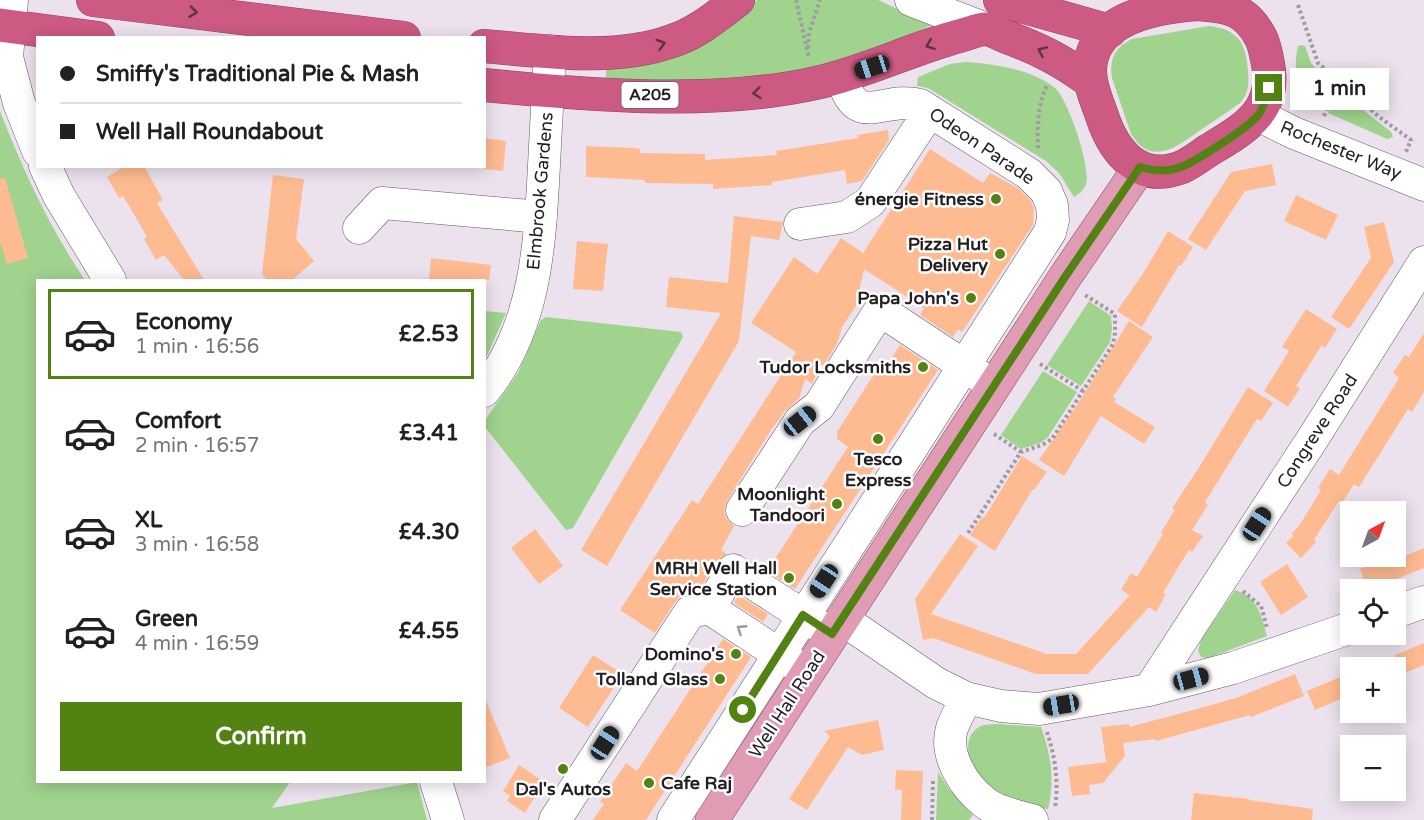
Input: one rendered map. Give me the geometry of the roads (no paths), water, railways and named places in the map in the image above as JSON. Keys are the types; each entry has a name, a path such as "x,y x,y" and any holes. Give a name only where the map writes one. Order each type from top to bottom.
{"highway":[{"path":"93,0 388,36"},
{"path":"486,46 550,51 638,51 673,41 705,25 738,0"},
{"path":"1000,0 1110,30"},
{"path":"1213,5 1228,8 1252,8 1256,29 1264,44 1269,74 1269,88 1258,115 1231,137 1182,167 1151,171 1128,161 1108,136 1091,82 1091,59 1098,44 1110,30 1125,19 1170,6 1213,5"},
{"path":"7,17 89,36"},
{"path":"986,29 1044,51 1091,82"},
{"name":"A205","path":"486,85 548,91 668,96 754,94 842,77 937,42 986,29"}],"main road":[{"name":"Well Hall Road","path":"712,820 994,386 1075,286 1140,167"}],"street":[{"path":"911,0 986,29"},
{"path":"7,17 7,57 11,77 36,146"},
{"name":"Elmbrook Gardens","path":"486,388 510,349 528,303 537,258 550,51"},
{"name":"Odeon Parade","path":"673,820 1050,232 1053,220 1052,205 1046,191 1029,174 920,105 909,102 866,108 856,105 848,98 842,77"},
{"path":"800,224 847,218 870,202 930,111"},
{"name":"Rochester Way","path":"1258,115 1294,133 1411,179"},
{"path":"46,168 65,206 109,279"},
{"path":"359,228 382,202 541,217"},
{"path":"1034,257 1075,286"},
{"name":"Congreve Road","path":"1149,690 1424,262"},
{"path":"742,510 800,421 819,406 880,310 994,386"},
{"path":"709,608 733,570 803,615 837,627 966,698 1001,706 1039,709 1149,690 1233,668 1340,631"},
{"path":"1406,608 1424,602"},
{"path":"555,820 690,612 709,608 808,672"},
{"path":"966,698 952,729 950,744 955,765 967,786 985,803 1014,816 1043,816"},
{"path":"718,750 746,768"},
{"path":"436,783 448,820"}],"place":[{"name":"énergie Fitness","path":"996,199"},
{"name":"Pizza Hut Delivery","path":"1000,254"},
{"name":"Papa John's","path":"971,298"},
{"name":"Tudor Locksmiths","path":"923,367"},
{"name":"Tesco Express","path":"878,439"},
{"name":"Moonlight Tandoori","path":"837,504"},
{"name":"MRH Well Hall Service Station","path":"789,578"},
{"name":"Domino's","path":"736,654"},
{"name":"Tolland Glass","path":"720,679"},
{"name":"Dal's Autos","path":"563,769"},
{"name":"Cafe Raj","path":"649,783"}]}
